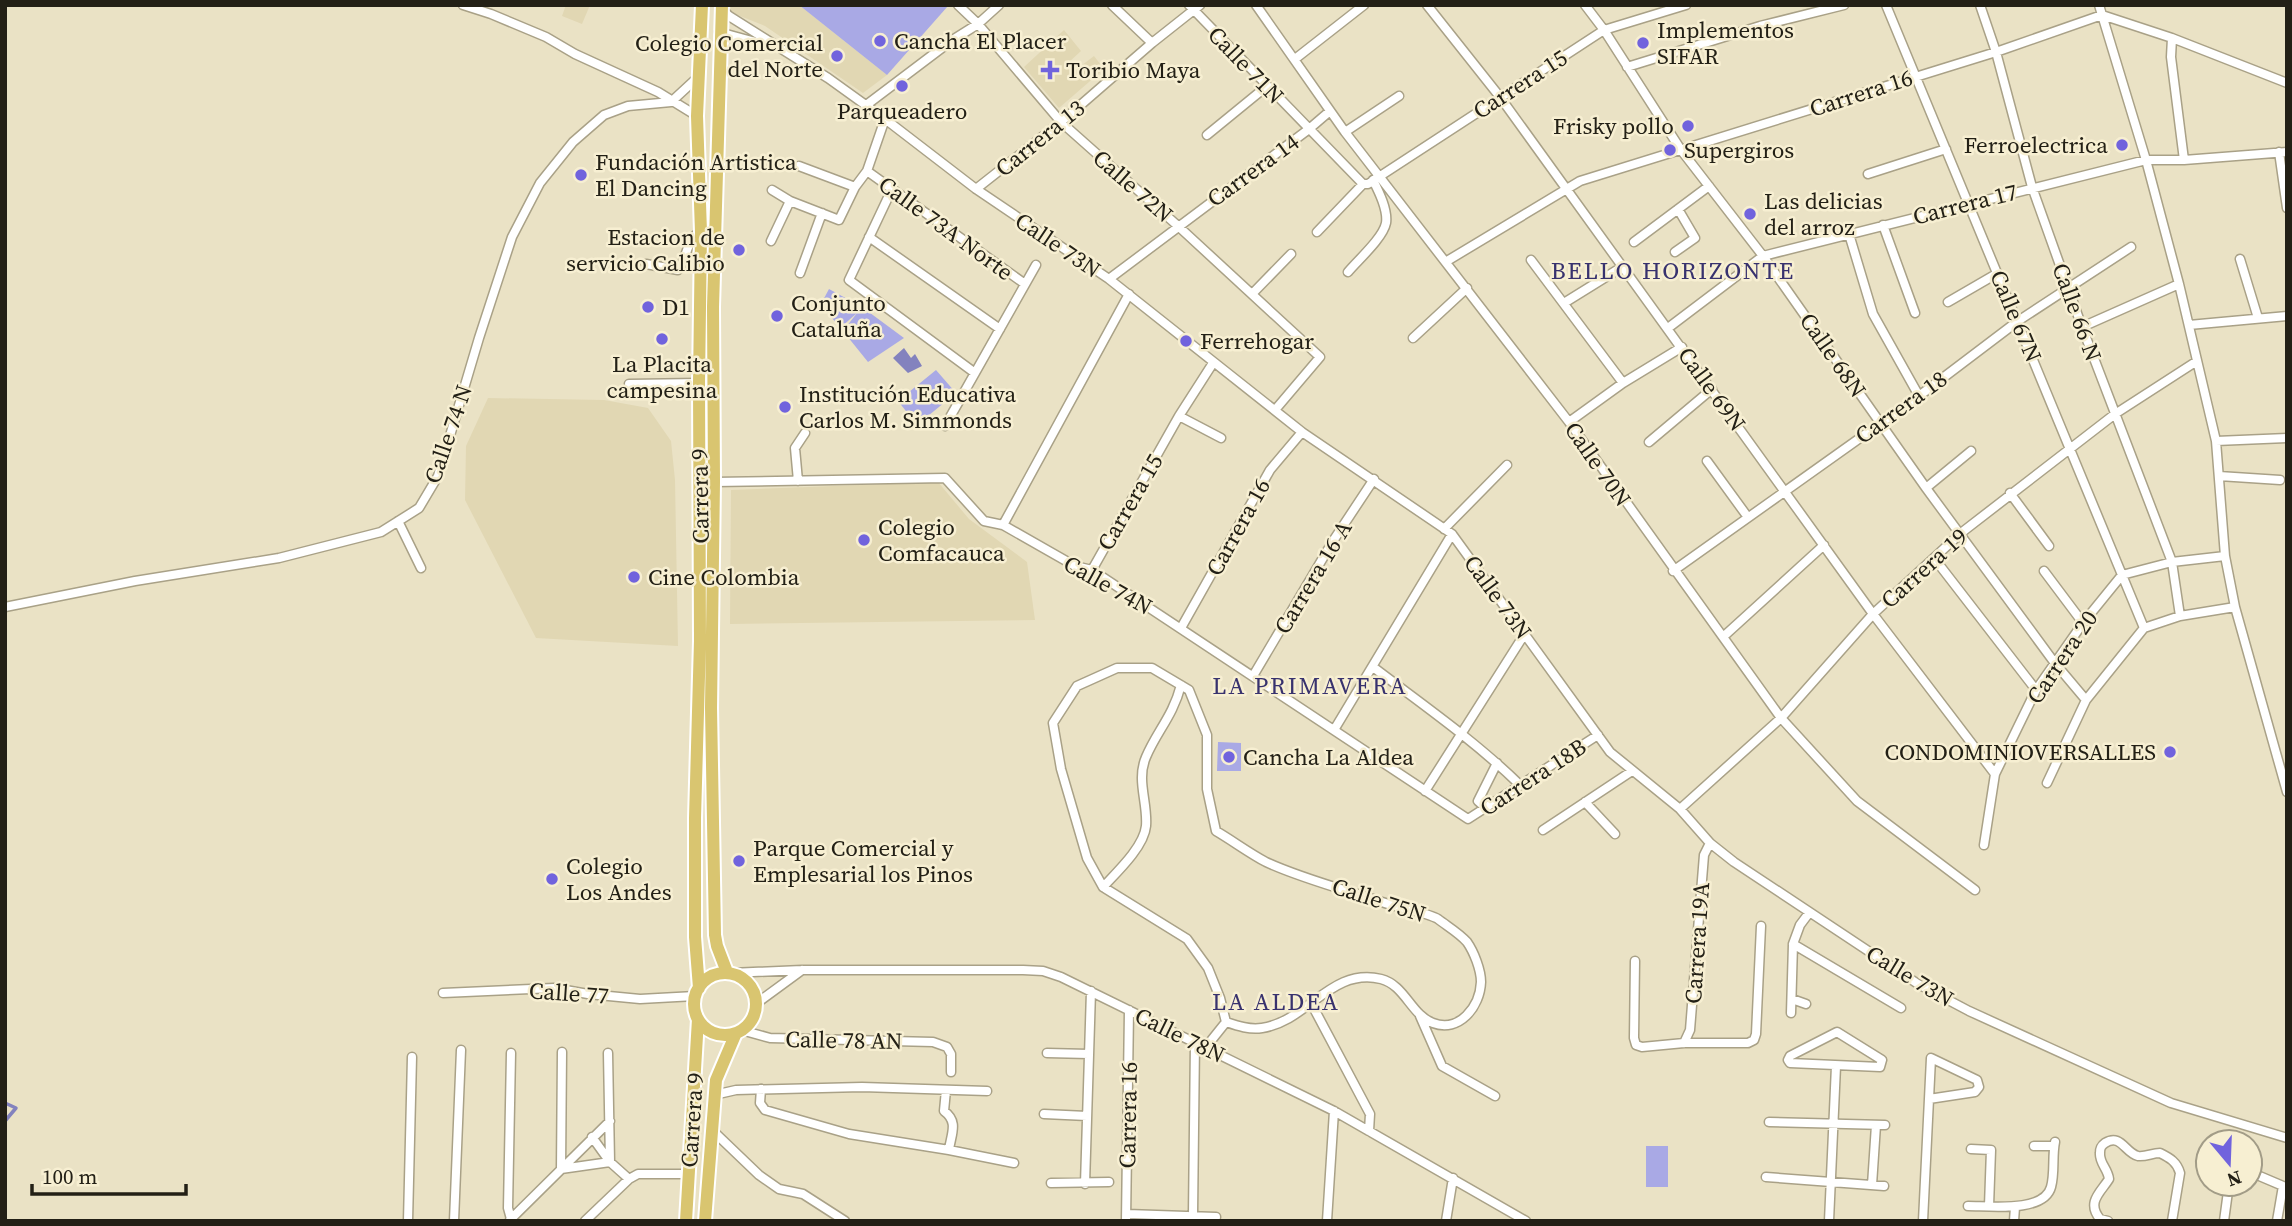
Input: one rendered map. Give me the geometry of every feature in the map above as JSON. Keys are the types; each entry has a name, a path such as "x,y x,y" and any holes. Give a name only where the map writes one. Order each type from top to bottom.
{"main road":[{"name":"Carrera 9","path":"697,992 695,896 700,641 701,232 697,78 702,5"},
{"name":"Carrera 9","path":"718,6 710,708 715,935 716,946 729,972"},
{"path":"729,972 744,978 754,989 757,1003 754,1017 739,1032 719,1034 704,1026 698,1019 694,1003 697,992 706,979 729,972"},
{"name":"Carrera 9","path":"686,1221 698,1019"},
{"name":"Carrera 9","path":"705,1221 714,1095 719,1072 739,1032"}],"street":[{"path":"463,5 545,37 575,54 658,92 697,116"},
{"name":"Calle 72N","path":"958,5 978,24 1061,122 1320,357 1275,410"},
{"path":"865,106 978,24 999,5"},
{"path":"1112,5 1152,43"},
{"name":"Calle 70N","path":"1256,5 1377,178 1447,261 1569,422 1781,718 1857,801 1975,890"},
{"path":"1295,59 1364,5"},
{"name":"Calle 69N","path":"1427,5 1568,188 1873,614 1995,774"},
{"name":"Calle 68N","path":"1585,5 1681,150 1763,256 1926,488 2054,662 2086,700"},
{"name":"Carrera 15","path":"1363,184 1377,178 1604,30 1686,5"},
{"path":"1628,67 1760,26 1844,5"},
{"name":"Calle 67N","path":"1886,5 2144,628"},
{"name":"Calle 66 N","path":"1980,5 1996,52 2032,187 2067,287 2172,562 2180,616"},
{"path":"2099,5 2146,160 2189,325 2216,441 2225,556 2235,607 2287,792"},
{"name":"Calle 73N","path":"718,6 729,16 786,50 885,119 976,189 1129,294 1302,432 1452,534 1610,752 1680,809 1710,843 1809,913 1918,984 1969,1011 2171,1103 2287,1138"},
{"name":"Carrera 13","path":"976,189 1061,122 1194,7"},
{"name":"Calle 71N","path":"1194,7 1363,184"},
{"path":"2102,15 2172,38 2287,83"},
{"name":"Carrera 16","path":"1447,261 1580,181 1996,52 2102,15"},
{"path":"719,32 786,50"},
{"path":"2172,38 2171,57 2184,160"},
{"path":"671,102 697,78"},
{"path":"1207,135 1267,86"},
{"path":"1345,132 1399,96"},
{"name":"Calle 74 N","path":"5,607 135,581 279,558 381,532 419,508 438,476 512,237 540,183 573,142 604,115 628,106 671,102"},
{"name":"Carrera 14","path":"1108,279 1330,111"},
{"path":"772,190 790,201 839,220 855,187 867,171 885,119"},
{"path":"1868,174 1946,149"},
{"path":"2283,152 2287,208"},
{"name":"Carrera 17","path":"1668,328 1763,256 2146,160 2184,160 2283,152"},
{"path":"799,166 855,187"},
{"name":"Calle 73A Norte","path":"867,171 1025,284"},
{"path":"1348,272 1379,236 1386,222 1377,178"},
{"path":"1317,232 1363,184"},
{"path":"1634,242 1709,186"},
{"path":"892,189 849,279 975,373"},
{"path":"771,241 790,201"},
{"path":"1675,252 1695,238 1678,209"},
{"path":"800,273 822,213"},
{"path":"1883,225 1915,313"},
{"path":"646,264 678,270 691,239 695,233 701,232"},
{"path":"1850,234 1873,314 1919,396"},
{"path":"869,237 1000,329"},
{"name":"Carrera 18","path":"1673,570 1919,396 2018,321 2131,247"},
{"path":"1252,294 1291,254"},
{"path":"1531,260 1623,383"},
{"path":"2240,260 2258,318"},
{"path":"946,426 1036,265"},
{"path":"1564,303 1622,267"},
{"path":"1948,302 1998,273"},
{"path":"2082,327 2179,284"},
{"path":"1413,338 1467,288"},
{"path":"1003,525 1129,294"},
{"path":"2189,325 2287,316"},
{"path":"1569,422 1623,383 1682,347"},
{"name":"Carrera 19","path":"1680,809 1781,718 1873,614 1961,533 2115,414 2197,360"},
{"name":"Carrera 15","path":"1092,570 1179,416 1213,363"},
{"path":"629,384 699,383"},
{"path":"1649,442 1712,389"},
{"path":"1179,416 1221,438"},
{"name":"Carrera 16","path":"1181,628 1269,470 1302,432"},
{"path":"798,481 795,448 806,433"},
{"path":"2216,441 2287,438"},
{"path":"1926,488 1971,452"},
{"path":"1707,461 1747,516"},
{"path":"1444,528 1507,465"},
{"path":"2219,477 2280,480"},
{"name":"Calle 74N","path":"713,482 945,478 984,521 1003,525 1074,566 1092,570 1468,819"},
{"name":"Carrera 16 A","path":"1253,676 1333,541 1374,480"},
{"path":"2010,494 2049,546"},
{"path":"398,521 421,568"},
{"path":"1334,730 1452,534"},
{"path":"1723,636 1824,545"},
{"path":"2122,575 2172,562 2225,556"},
{"path":"1934,558 2036,690"},
{"path":"2043,571 2083,623"},
{"name":"Carrera 20","path":"1984,845 1995,774 2036,690 2083,623 2122,575"},
{"path":"2047,783 2086,700 2144,628 2180,616 2235,607"},
{"path":"1425,791 1524,635"},
{"path":"1373,667 1461,734 1520,785"},
{"name":"Calle 75N","path":"1102,887 1087,858 1061,769 1054,723 1077,686 1117,668 1153,668 1189,690 1207,735 1207,789 1216,831 1267,862 1405,910 1434,916 1467,943 1476,960 1481,982 1476,1000 1464,1019 1449,1026 1432,1023 1419,1013 1402,991 1385,980 1367,977 1340,982 1275,1025 1244,1028 1226,1022"},
{"path":"1181,685 1174,710 1146,757 1141,774 1146,829 1129,859 1102,887 1187,939 1208,968 1226,1022 1206,1047"},
{"name":"Carrera 18B","path":"1468,819 1598,735"},
{"path":"1486,808 1478,801 1497,763"},
{"path":"1543,830 1632,771"},
{"path":"1585,802 1615,834"},
{"name":"Carrera 19A","path":"1684,1043 1690,1030 1704,855 1710,843"},
{"path":"1791,1013 1793,944 1800,925 1809,913"},
{"path":"1635,961 1636,1045 1642,1047 1684,1043 1748,1043 1754,1040 1756,1034 1761,926"},
{"path":"1793,944 1901,1008"},
{"path":"757,1003 802,970"},
{"name":"Calle 78N","path":"729,972 1043,971 1195,1041 1334,1111 1526,1221"},
{"name":"Calle 77","path":"443,993 554,988 640,999 697,992"},
{"path":"1086,1184 1091,992"},
{"path":"1792,999 1807,1004"},
{"path":"1311,1003 1370,1114 1370,1131"},
{"name":"Carrera 16","path":"1126,1218 1129,1010"},
{"path":"1419,1013 1442,1066 1495,1096"},
{"name":"Calle 78 AN","path":"739,1032 770,1038 933,1042 947,1046 951,1054 951,1072"},
{"path":"1836,1032 1882,1059 1880,1066 1836,1066 1790,1063 1788,1060 1790,1056 1836,1032"},
{"path":"1193,1215 1195,1041"},
{"path":"454,1221 461,1050"},
{"path":"561,1169 562,1052"},
{"path":"510,1220 511,1053"},
{"path":"1047,1053 1089,1054"},
{"path":"608,1054 610,1162"},
{"path":"408,1221 412,1057"},
{"path":"1923,1221 1931,1058 1977,1080 1979,1087 1975,1092 1929,1099"},
{"path":"1829,1221 1836,1066"},
{"path":"714,1095 736,1090 862,1087 987,1091"},
{"path":"761,1090 760,1103 765,1110 849,1134 1014,1163"},
{"path":"946,1090 944,1111 951,1116 953,1122 948,1150"},
{"path":"1327,1221 1334,1111"},
{"path":"1044,1114 1087,1116"},
{"path":"510,1220 610,1121"},
{"path":"1769,1122 1880,1125 1872,1185"},
{"path":"711,1129 779,1189 803,1194 845,1221"},
{"path":"593,1137 610,1162 629,1179"},
{"path":"2108,1221 2100,1219 2094,1208 2097,1193 2109,1179 2099,1154 2101,1146 2116,1140 2124,1144 2132,1154 2143,1157 2160,1153 2178,1165 2180,1173 2172,1221"},
{"path":"1968,1206 2015,1206 2034,1203 2044,1198 2051,1188 2055,1144 2034,1146"},
{"path":"1970,1149 1991,1150 1989,1206"},
{"path":"561,1169 610,1162"},
{"path":"585,1221 629,1179 638,1174 688,1174"},
{"path":"1766,1177 1884,1186"},
{"path":"1446,1221 1454,1178"},
{"path":"2264,1179 2285,1189 2277,1221"},
{"path":"1051,1183 1109,1182"},
{"path":"2224,1221 2227,1198"},
{"path":"2014,1221 2015,1206"},
{"path":"1126,1218 1193,1215 1216,1217"}],"shaded area":[{"path":"566,5 590,5 582,24 562,16"},
{"name":"Colegio Comercial del Norte","path":"731,5 799,5 887,75 863,93 765,26 730,12"},
{"name":"Cancha El Placer","path":"799,5 947,5 948,6 887,75"},
{"name":"Toribio Maya","path":"1064,30 1081,51 1067,64 1073,72 1094,56 1104,69 1059,108 1024,67"},
{"path":"829,289 862,307 904,338 868,362 843,331 857,313 840,328 821,304"},
{"path":"904,348 911,358 915,354 922,366 908,373 893,358"},
{"path":"936,370 956,393 917,425 898,401"},
{"path":"488,398 604,400 648,408 671,441 675,480 678,646 536,638 465,500 466,446"},
{"name":"Colegio Comfacauca","path":"938,482 969,519 1027,562 1035,620 730,624 731,490"},
{"name":"Cancha La Aldea","path":"1218,742 1241,743 1241,771 1217,771"},
{"path":"1646,1146 1668,1146 1668,1187 1646,1187"}],"waterway":[{"path":"5,1103 16,1108 5,1121"}],"place":[{"name":"Cancha El Placer","path":"880,41"},
{"name":"Implementos SIFAR","path":"1643,43"},
{"name":"Colegio Comercial del Norte","path":"837,56"},
{"name":"Toribio Maya","path":"1050,70"},
{"name":"Parqueadero","path":"902,86"},
{"name":"Frisky pollo","path":"1688,126"},
{"name":"Ferroelectrica","path":"2122,145"},
{"name":"Supergiros","path":"1670,150"},
{"name":"Fundación Artistica El Dancing","path":"581,175"},
{"name":"Las delicias del arroz","path":"1750,214"},
{"name":"Estacion de servicio Calibio","path":"739,250"},
{"name":"D1","path":"648,307"},
{"name":"Conjunto Cataluña","path":"777,316"},
{"name":"La Placita campesina","path":"662,339"},
{"name":"Ferrehogar","path":"1186,341"},
{"name":"Institución Educativa Carlos M. Simmonds","path":"785,407"},
{"name":"Colegio Comfacauca","path":"864,540"},
{"name":"Cine Colombia","path":"634,577"},
{"name":"CONDOMINIOVERSALLES","path":"2170,752"},
{"name":"Cancha La Aldea","path":"1229,757"},
{"name":"Parque Comercial y Emplesarial los Pinos","path":"739,861"},
{"name":"Colegio Los Andes","path":"552,879"}],"district":[{"name":"BELLO HORIZONTE","path":"1673,271"},
{"name":"LA PRIMAVERA","path":"1310,686"},
{"name":"LA ALDEA","path":"1276,1002"}]}
